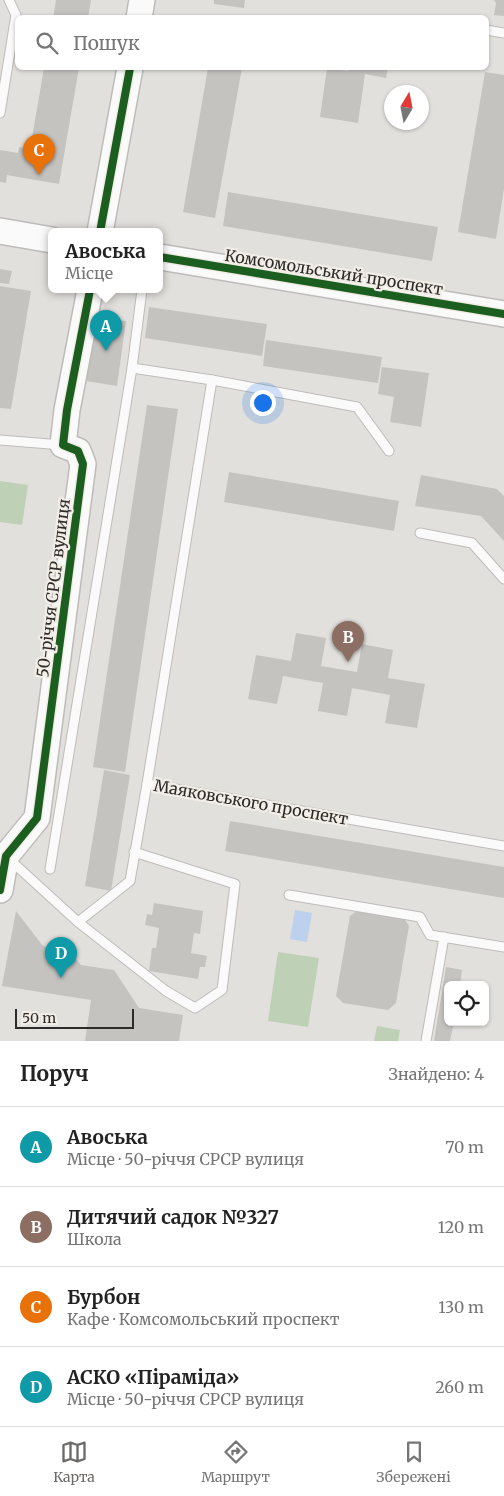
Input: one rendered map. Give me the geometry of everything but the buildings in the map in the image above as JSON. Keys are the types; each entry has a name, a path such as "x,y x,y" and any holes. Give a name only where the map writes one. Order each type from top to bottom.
{"street":[{"path":"140,15 142,0"},
{"path":"101,228 130,70"},
{"path":"0,231 48,239"},
{"name":"Комсомольський проспект","path":"163,257 504,314"},
{"path":"63,445 89,293"},
{"name":"50-річчя СРСР вулиця","path":"0,890 3,853 37,818 83,464 78,451 63,445"}],"lane":[{"path":"9,0 16,15"},
{"path":"0,113 15,21"},
{"path":"489,30 504,33"},
{"path":"50,869 132,368 142,293"},
{"path":"132,368 212,380 357,407 389,451"},
{"path":"147,784 212,380"},
{"path":"0,440 63,445"},
{"path":"420,533 472,543 504,579"},
{"name":"Маяковського проспект","path":"78,922 130,880 147,784 504,846"},
{"path":"3,853 78,922 166,991 195,1008 222,990 235,884 134,852"},
{"path":"289,895 420,917 430,934 504,947"},
{"path":"426,1041 444,937"}],"green space":[{"path":"0,481 28,485 22,525 0,522"},
{"path":"278,952 319,958 308,1027 268,1021"},
{"path":"377,1026 400,1030 398,1041 374,1041"}],"water":[{"path":"295,910 312,913 307,942 290,939"}],"cycle path":[{"path":"101,228 130,70"},
{"path":"163,257 504,314"},
{"path":"0,890 6,856 37,818 83,464 78,451 63,445 67,410 89,293"}],"place":[{"name":"Бурбон","path":"39,175"},
{"name":"Авоська","path":"106,351"},
{"name":"Дитячий садок №327","path":"348,662"},
{"name":"АСКО «Піраміда»","path":"61,978"}]}
